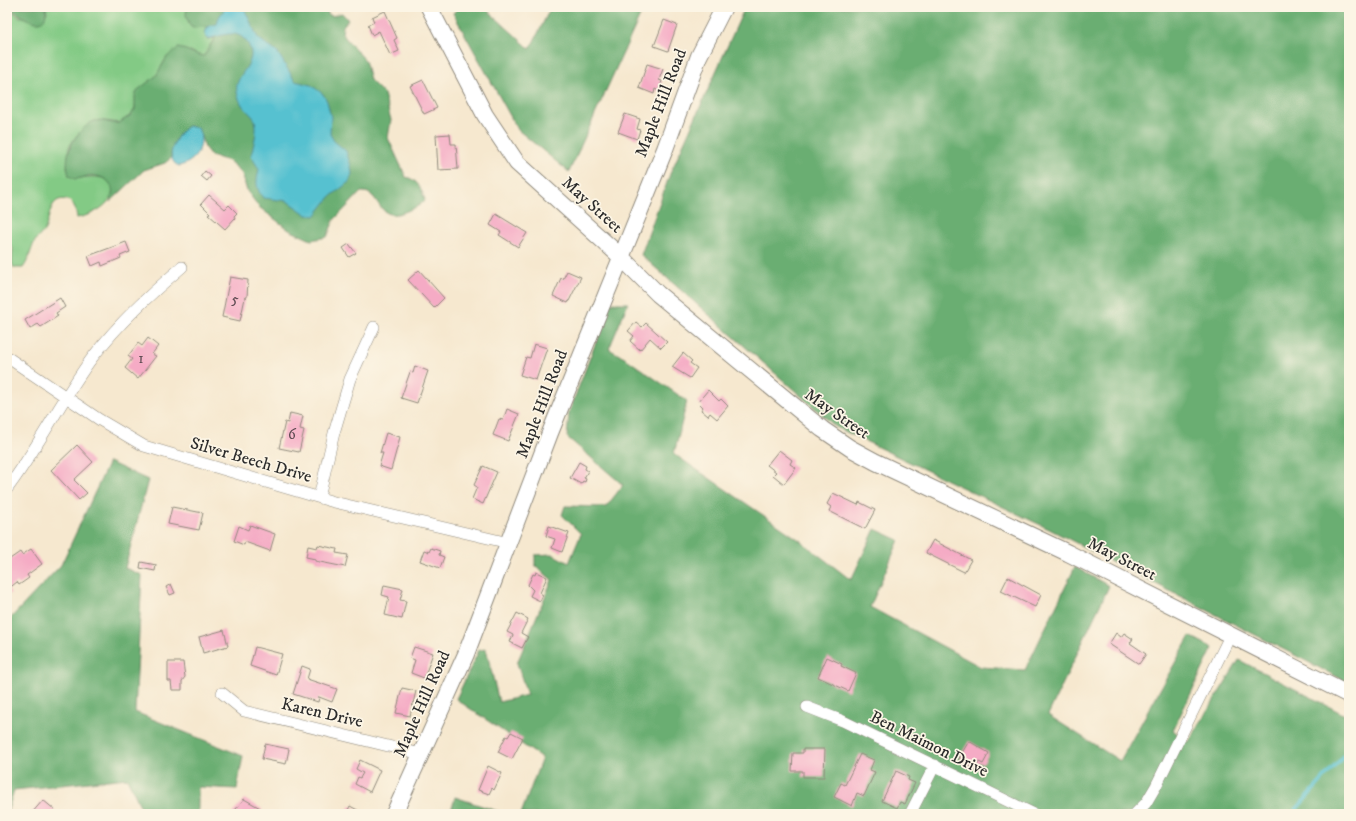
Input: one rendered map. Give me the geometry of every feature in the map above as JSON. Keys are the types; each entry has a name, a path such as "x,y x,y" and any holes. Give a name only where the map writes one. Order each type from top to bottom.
{"street":[{"name":"May Street","path":"429,7 485,115 509,153 532,176 620,256 658,294 696,327 822,429 850,448 1068,553 1349,695"},
{"name":"Maple Hill Road","path":"394,814 466,654 620,256 665,149 699,56 724,7"},
{"path":"7,489 25,466 91,360 114,331 141,302 182,267"},
{"path":"319,497 334,434 350,379 374,327"},
{"name":"Silver Beech Drive","path":"7,357 100,420 144,446 319,497 509,543"},
{"path":"1135,814 1146,804 1156,786 1230,636"},
{"name":"Karen Drive","path":"222,693 244,711 421,754"},
{"name":"Ben Maimon Drive","path":"807,708 825,713 1034,814"},
{"path":"910,814 935,765"}],"green space":[{"path":"7,7 20,17 47,13 46,7 187,7 187,10 209,26 215,37 204,56 197,55 191,51 167,57 156,76 136,102 135,109 131,115 119,123 99,120 77,135 69,147 67,168 76,179 93,177 104,179 111,184 113,191 110,199 103,206 92,213 77,218 75,207 70,201 56,201 51,210 46,227 35,241 23,268 14,268 12,263 13,248 7,241"},
{"path":"9,7 46,7 45,16 43,20 38,22 32,21 26,19"},
{"path":"187,7 326,7 328,14 332,16 342,13 348,20 343,26 342,34 365,60 370,80 384,94 391,120 388,138 406,177 416,182 425,200 407,211 397,214 389,214 384,211 373,196 368,193 361,192 334,220 327,237 311,240 289,230 259,207 247,191 242,174 235,166 229,161 211,156 205,148 198,128 188,126 181,132 176,140 172,149 171,158 165,163 144,170 110,202 112,190 111,186 105,179 88,176 75,179 69,176 67,162 69,150 75,138 87,125 93,121 119,123 131,115 135,109 135,95 139,89 156,76 167,57 178,48 204,56 215,38 207,39 204,32 208,27 193,28 190,26 186,15"},
{"path":"459,7 484,7 530,49 551,7 644,7 569,172 518,130 453,13"},
{"path":"745,7 1349,7 1349,683 1049,529 836,427 641,255 670,174"},
{"path":"611,303 628,303 609,349 628,360 687,401 674,454 798,539 851,580 875,529 899,540 870,607 981,667 1025,670 1075,567 1109,586 1048,715 1120,761 1190,636 1213,648 1173,730 1188,743 1239,660 1349,717 1349,814 521,814 542,758 456,699 479,650 486,649 499,702 527,695 517,663 552,580 535,565 535,555 552,554 569,563 581,534 562,515 565,506 606,507 623,485 567,437 569,412"},
{"path":"109,462 148,480 125,568 142,575 135,712 243,756 237,789 198,787 198,814 144,814 127,778 14,790 7,813 7,622 61,565"},
{"path":"455,797 506,814 450,814"}],"water":[{"path":"226,7 244,8 258,38 278,53 295,81 311,85 323,94 327,101 331,117 330,134 334,141 346,151 352,174 349,182 330,197 315,216 307,215 287,201 263,198 257,187 259,169 251,156 256,125 253,117 241,104 237,92 239,80 249,63 251,51 244,39 235,34 207,39 204,32 209,26 217,24 219,17"},
{"path":"188,126 198,128 201,140 200,146 198,152 191,161 179,166 174,163 171,152 176,140"}],"building":[{"path":"385,11 397,38 394,40 399,51 390,55 379,31 372,35 368,25 374,22 372,17"},
{"path":"664,20 677,25 668,51 654,46"},
{"path":"647,64 663,69 659,80 662,81 659,91 655,89 654,94 639,88"},
{"path":"423,80 437,108 424,114 410,86"},
{"path":"625,114 640,119 637,129 640,130 637,139 618,132"},
{"path":"450,134 451,144 456,144 458,169 438,170 436,135"},
{"path":"205,171 211,176 207,181 201,176"},
{"path":"209,195 225,209 229,205 237,213 234,216 235,218 225,229 208,214 210,213 201,204"},
{"path":"496,214 527,233 518,247 499,235 501,232 490,225"},
{"path":"126,242 130,252 120,256 121,258 102,266 101,262 92,266 88,256"},
{"path":"349,244 356,253 349,257 343,248"},
{"path":"419,270 444,298 434,308 408,280"},
{"path":"567,271 581,277 568,303 553,296 561,278 563,279"},
{"path":"230,277 248,280 247,297 245,298 240,321 222,317"},
{"path":"60,298 65,307 56,313 58,316 41,327 38,324 30,329 25,320"},
{"path":"636,322 642,327 646,323 667,342 661,348 650,338 640,350 630,341 634,336 628,331"},
{"path":"148,338 158,346 152,354 156,356 138,379 125,368 132,359 128,356 138,343 142,346"},
{"path":"534,344 547,348 536,380 520,375 526,357 530,358"},
{"path":"683,353 692,361 690,363 697,368 690,378 672,367"},
{"path":"415,366 428,371 417,403 401,398 410,372 413,373"},
{"path":"708,390 719,401 721,399 728,406 717,419 710,413 708,416 701,410 703,407 698,402"},
{"path":"507,409 519,414 508,441 493,435 499,419 503,420"},
{"path":"290,413 303,416 300,429 304,430 299,452 279,448 285,422 288,423"},
{"path":"386,433 400,437 391,470 379,466 383,453 380,453"},
{"path":"77,445 93,462 74,480 87,493 79,500 51,470"},
{"path":"779,450 792,460 790,464 796,468 784,484 773,475 776,472 767,465"},
{"path":"579,462 586,466 585,469 588,471 584,478 586,479 585,482 583,481 581,484 570,478"},
{"path":"483,466 497,472 483,504 472,499 477,487 474,485"},
{"path":"833,493 858,505 859,502 875,510 865,529 829,511 831,507 827,504"},
{"path":"172,507 203,513 199,530 168,524"},
{"path":"250,525 275,534 270,551 245,542 244,545 234,541 239,526 248,530"},
{"path":"549,526 569,533 562,552 552,548 555,539 546,536"},
{"path":"933,540 971,560 964,572 926,553"},
{"path":"318,545 337,549 336,553 348,555 345,567 315,561 315,559 306,557 308,546 317,548"},
{"path":"431,548 440,551 439,555 444,557 440,568 420,561 424,550 429,552"},
{"path":"31,549 42,564 27,575 29,578 19,585 17,582 8,589 11,593 7,595 7,561 20,552 22,555"},
{"path":"141,562 156,565 155,571 140,568"},
{"path":"536,572 547,577 540,593 543,595 540,601 530,596 533,590 528,585 533,574 535,575"},
{"path":"1008,577 1041,595 1035,607 1001,591"},
{"path":"171,584 175,593 170,595 166,587"},
{"path":"384,585 403,589 400,600 406,601 402,619 385,615 389,597 382,595"},
{"path":"517,613 528,619 521,633 528,637 522,648 510,642 513,635 507,632"},
{"path":"224,630 228,646 203,653 199,637"},
{"path":"1116,633 1121,637 1124,633 1133,639 1130,643 1146,654 1139,664 1109,644"},
{"path":"255,647 282,654 276,675 250,666"},
{"path":"414,647 433,653 424,678 411,673 415,660 410,658"},
{"path":"827,657 856,673 848,691 818,677"},
{"path":"168,662 183,662 185,677 182,681 182,690 172,690 171,681 168,681"},
{"path":"302,666 310,669 307,679 337,689 332,702 319,697 318,702 293,694"},
{"path":"402,688 416,691 410,716 396,713"},
{"path":"511,732 523,738 512,759 498,752 506,736 508,737"},
{"path":"969,741 989,753 983,764 979,762 976,767 962,763 964,761 959,758"},
{"path":"265,744 289,749 286,764 262,759"},
{"path":"803,749 825,749 824,777 803,777 803,771 792,771 793,753 803,753"},
{"path":"860,754 874,760 870,770 875,772 864,796 857,793 852,806 834,797 841,783 845,785"},
{"path":"360,760 380,770 370,792 355,784 358,777 360,778 363,773 356,769"},
{"path":"488,766 502,773 494,790 492,788 489,794 478,790"},
{"path":"896,771 909,777 908,780 915,783 905,804 900,802 897,808 882,801"},
{"path":"244,799 262,809 259,814 232,814"},
{"path":"43,800 55,810 52,814 31,814"},
{"path":"350,806 365,814 346,814"},
{"path":"98,809 104,814 93,814"}],"waterway":[{"path":"1292,814 1349,750"}]}
